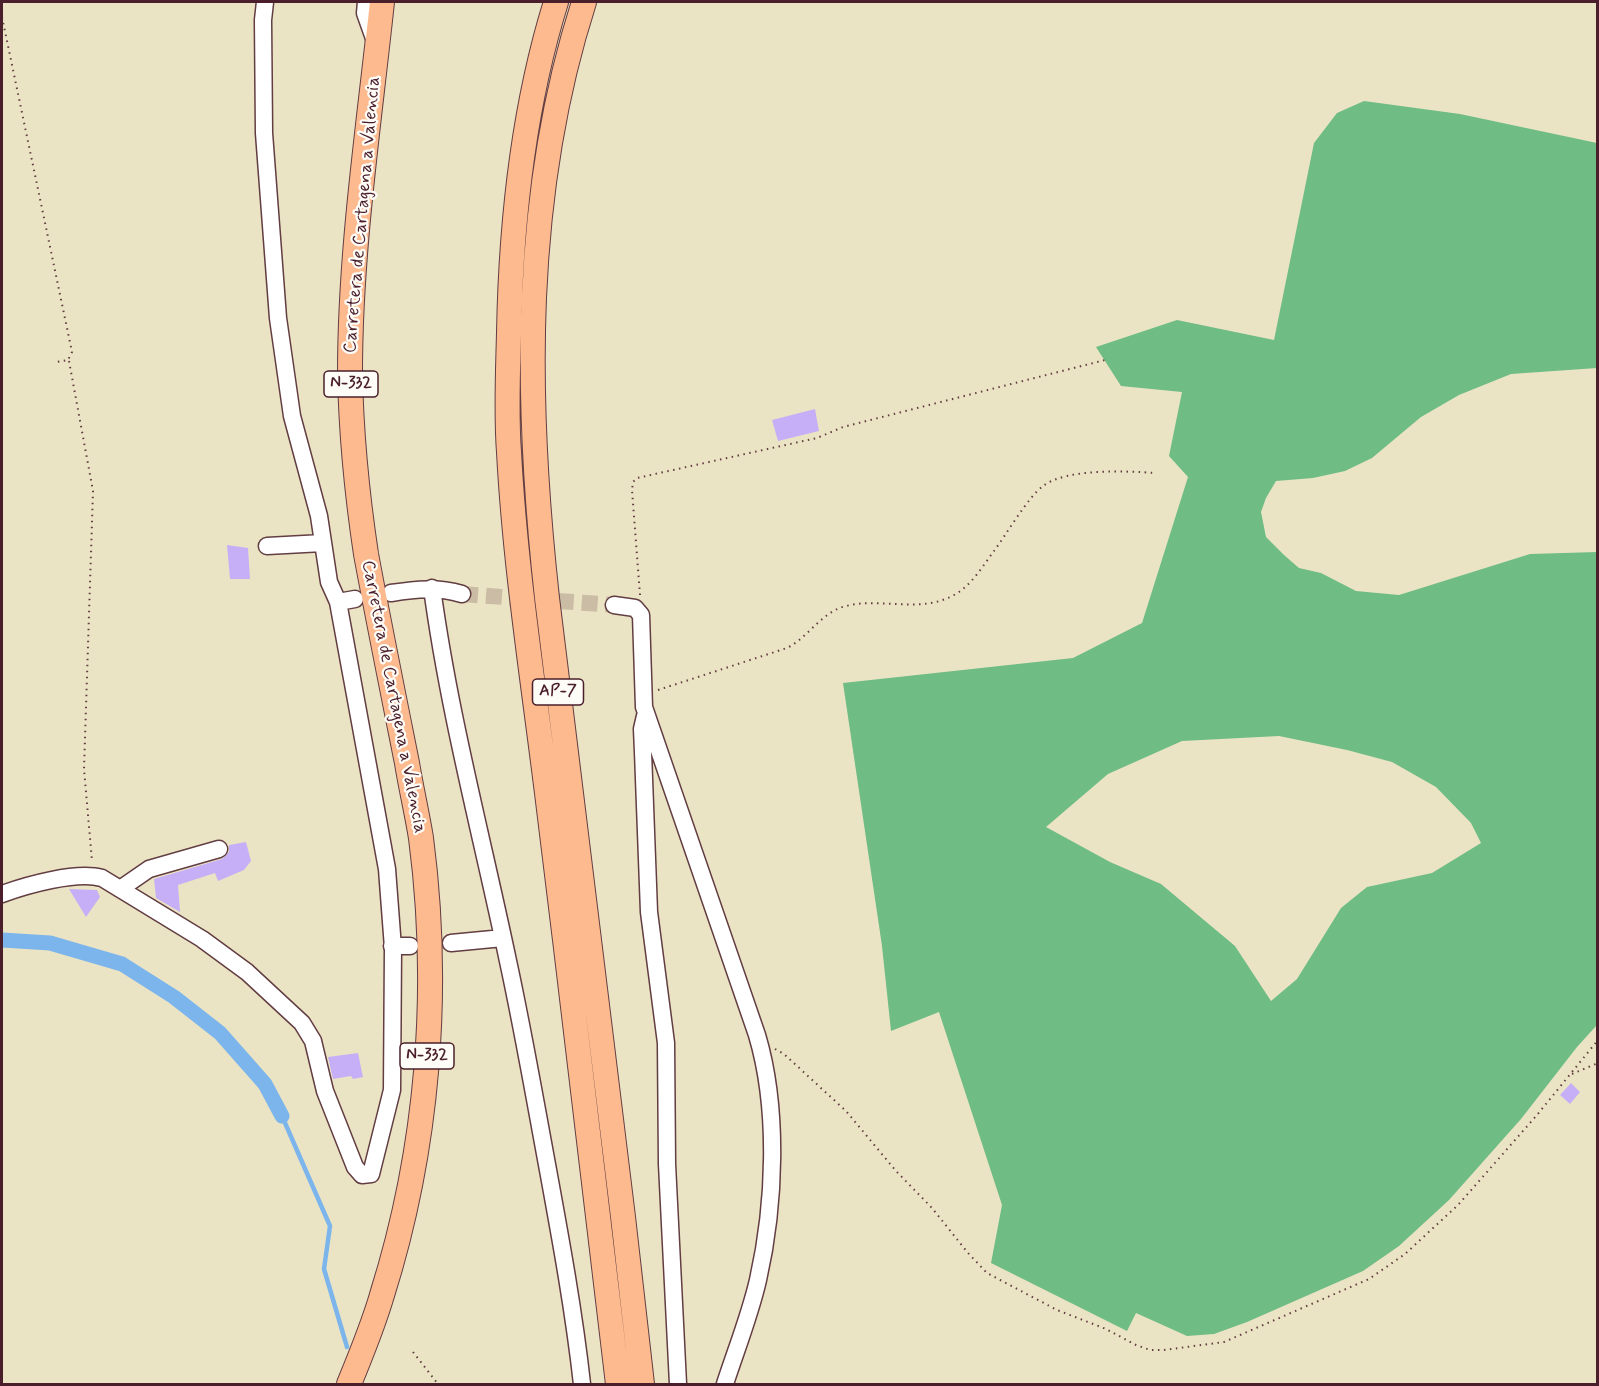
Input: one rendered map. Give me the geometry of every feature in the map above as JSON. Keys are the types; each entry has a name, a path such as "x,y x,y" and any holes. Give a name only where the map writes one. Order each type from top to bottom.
{"highway":[{"name":"Carretera de Cartagena a Valencia","path":"349,1384 382,1295 410,1188 426,1073 430,1009 427,913 421,838 362,525 355,468 351,385 351,320 382,2"},
{"name":"AP-7","path":"556,2 536,85 522,158 513,228 508,451 526,633 597,1196 618,1384"},
{"name":"AP-7","path":"584,2 557,107 544,173 536,240 531,368 534,446 547,598 642,1384"},
{"path":"364,1384 411,1237 436,1089 439,1031 437,897 419,765 398,719"}],"street":[{"path":"2,894 28,885 91,876 102,878 202,939 248,972 302,1023 313,1041 325,1091 355,1167 363,1175 371,1174 374,1170 392,1090 392,946 387,868 339,602 329,582 319,516 292,416 278,318 264,133 263,20 265,2"},
{"path":"366,2 365,13 377,47"},
{"path":"267,546 323,543"},
{"path":"392,593 432,588 462,594"},
{"path":"432,588 472,803 503,938 568,1278 582,1384"},
{"path":"339,602 356,599"},
{"path":"614,605 635,608 640,615 646,712 761,1048 773,1146 770,1205 757,1282 725,1384"},
{"path":"646,712 642,729 642,752 647,889 666,1043 667,1186 678,1384"},
{"path":"120,889 149,868 219,849"},
{"path":"451,943 503,938"},
{"path":"392,946 410,946"}],"path":[{"path":"2,16 72,352 68,360 57,362"},
{"path":"635,608 641,600 632,490 633,482 637,478 817,438 843,427 1105,360"},
{"path":"69,361 93,491 84,769 93,865 91,876"},
{"path":"644,694 787,648 795,644 832,611 847,606 911,605 956,594 975,577 1036,493 1050,482 1098,472 1155,473"},
{"path":"761,1048 774,1048 784,1054 846,1111 987,1273 1074,1317 1106,1329 1136,1345 1157,1350 1224,1342 1368,1279 1389,1266 1458,1205 1537,1115 1598,1040"},
{"path":"1569,1075 1598,1063"},
{"path":"412,1352 438,1384"}],"green space":[{"path":"1364,101 1460,114 1597,143 1597,368 1511,374 1459,395 1421,417 1372,458 1345,471 1313,478 1276,481 1261,512 1266,537 1299,568 1321,573 1356,591 1399,595 1530,554 1597,552 1597,1025 1521,1119 1449,1200 1399,1246 1363,1271 1214,1334 1187,1336 1136,1313 1127,1331 991,1263 1002,1205 939,1012 891,1031 882,946 843,683 1073,658 1142,623 1188,477 1169,456 1182,392 1121,386 1096,347 1177,320 1274,340 1314,143 1337,113","holes":["1279,736 1392,762 1436,787 1471,823 1481,843 1432,873 1367,887 1341,908 1297,979 1271,1001 1235,946 1161,884 1110,862 1046,827 1108,774 1182,741"]}],"building":[{"path":"815,409 819,431 778,441 772,420"},
{"path":"227,545 248,548 250,579 230,579"},
{"path":"246,842 251,861 244,870 218,881 215,873 178,885 180,912 156,898 154,879 222,859 229,852 229,845"},
{"path":"69,889 97,890 100,897 86,917"},
{"path":"358,1053 363,1077 333,1079 328,1057"},
{"path":"1571,1083 1580,1092 1570,1104 1560,1095"}],"waterway":[{"path":"2,940 50,943 122,964 174,997 220,1033 265,1084 282,1116"},
{"path":"282,1116 330,1226 324,1269 347,1347"}],"tunnel":[{"path":"462,594 614,605"}]}
